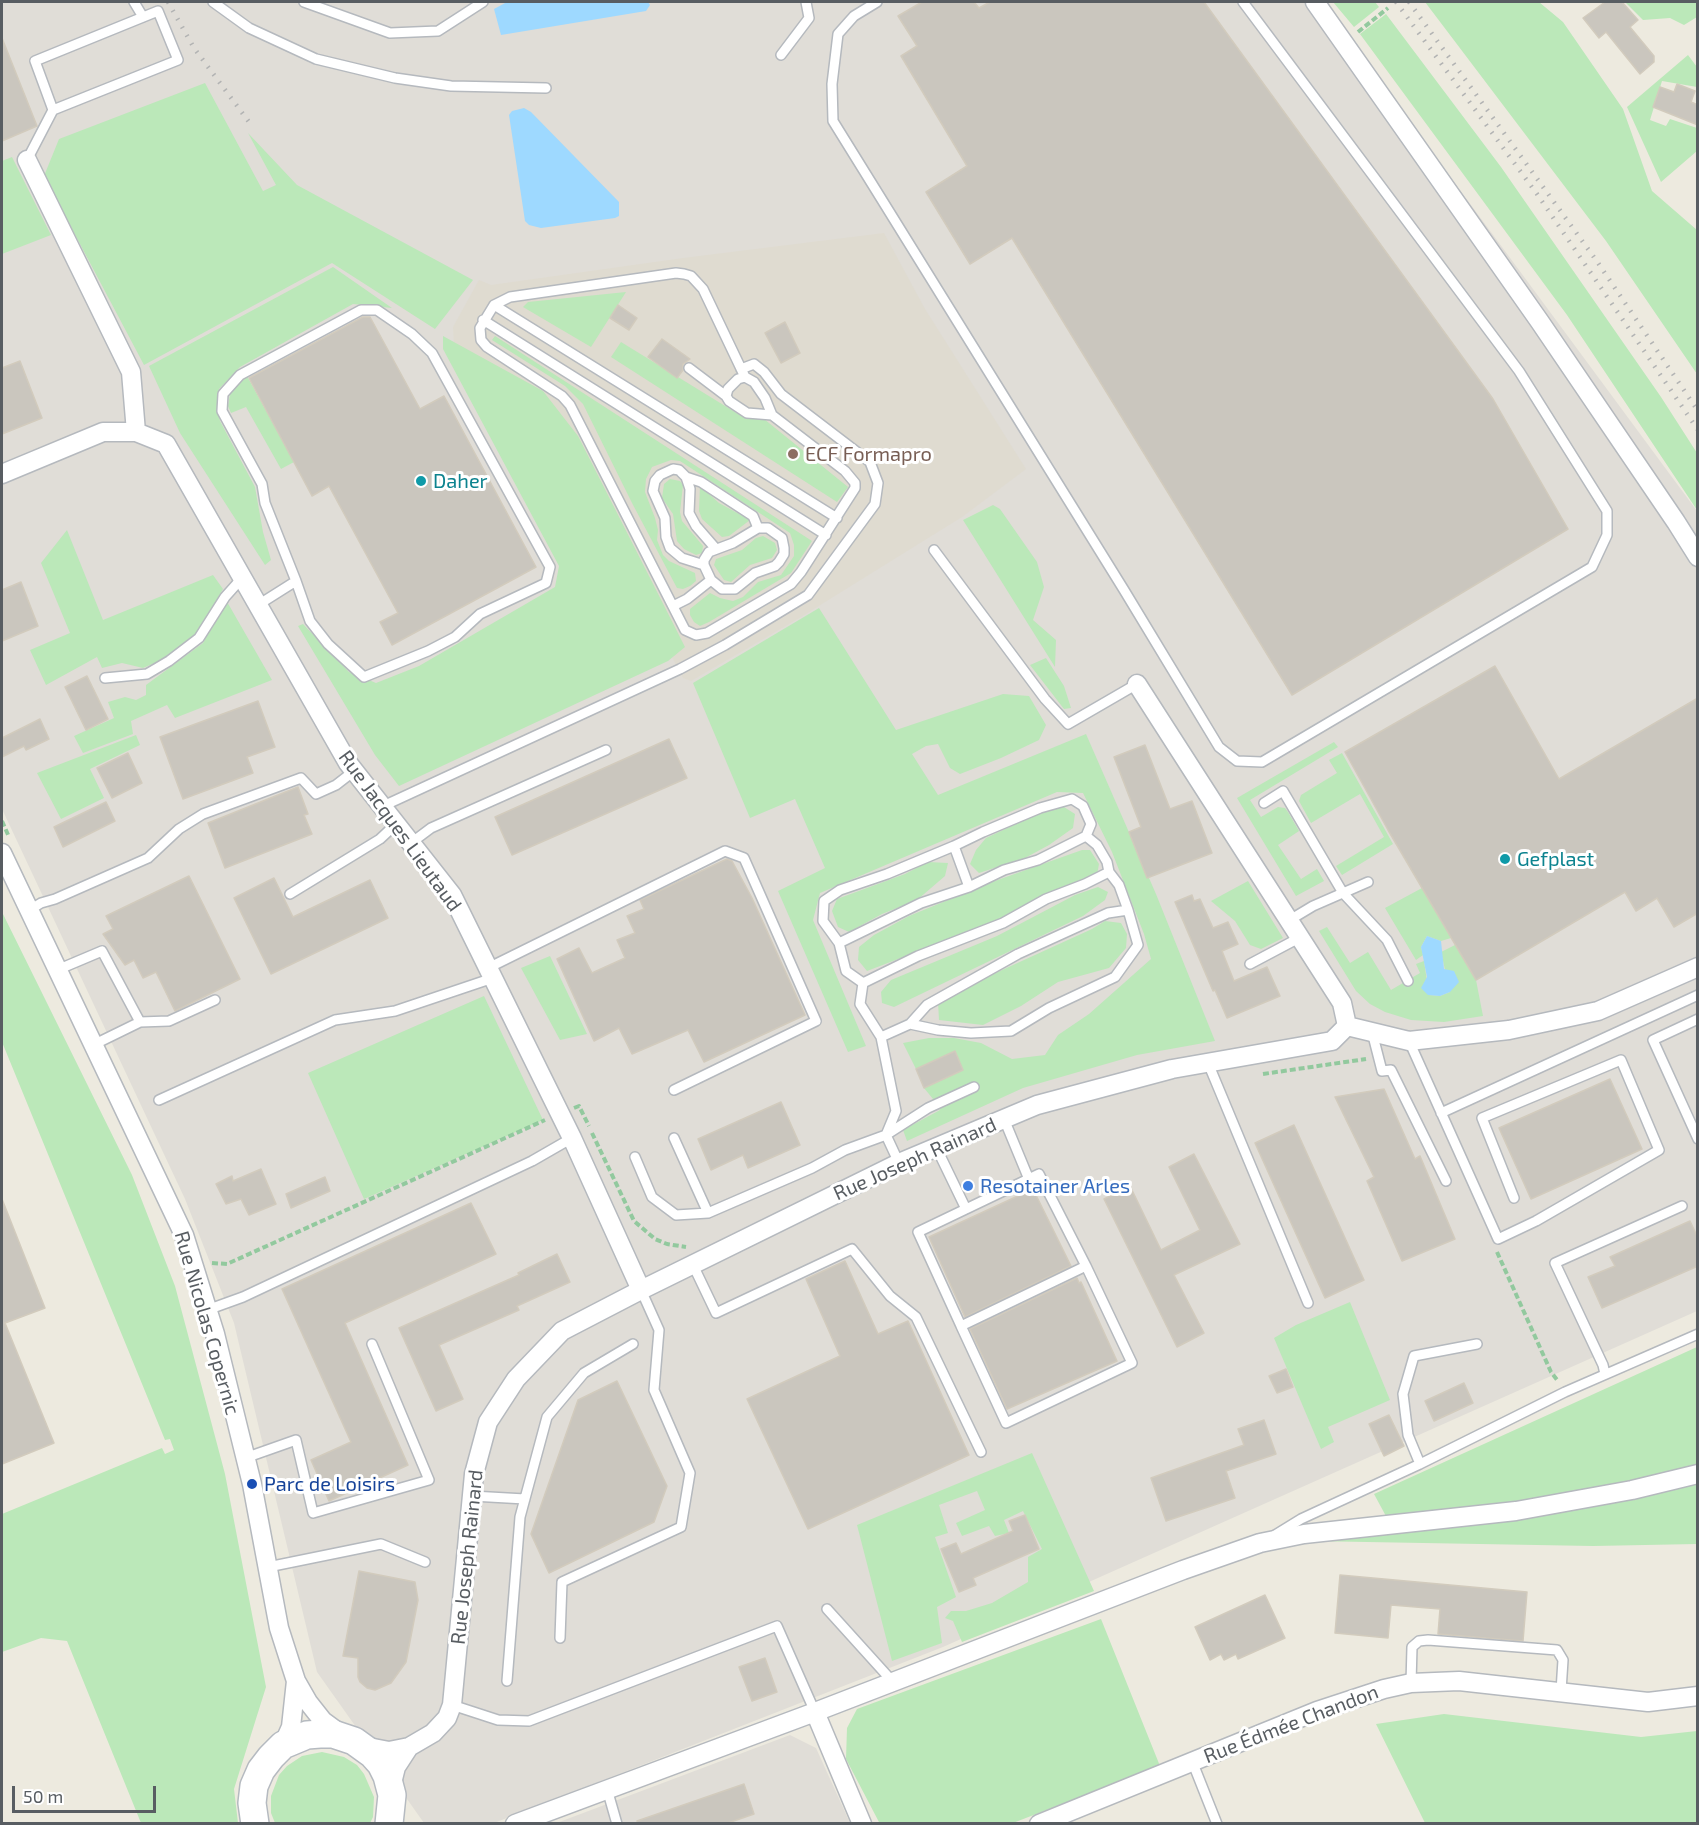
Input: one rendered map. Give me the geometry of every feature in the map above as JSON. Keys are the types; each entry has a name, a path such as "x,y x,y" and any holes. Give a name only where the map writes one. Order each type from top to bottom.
{"street":[{"path":"1315,2 1540,322 1698,557"},
{"path":"27,160 131,372 136,432"},
{"name":"Rue Jacques Lieutaud","path":"2,474 103,432 136,432 166,444 354,771 452,895 572,1138 641,1290"},
{"path":"1137,684 1342,1004 1347,1026 1409,1041 1509,1030 1598,1011 1698,967"},
{"name":"Rue Nicolas Copernic","path":"2,853 184,1235 207,1310 245,1458 279,1628 296,1681"},
{"name":"Rue Joseph Rainard","path":"410,1747 433,1733 447,1718 452,1706 474,1474 488,1422 516,1379 562,1332 641,1290 899,1163 1036,1105 1172,1069 1332,1041 1347,1026"},
{"path":"515,1824 815,1712 1183,1570 1260,1543 1337,1530 1516,1511 1632,1490 1698,1474"},
{"path":"296,1681 308,1702 323,1721 381,1764 395,1809"},
{"path":"284,1745 291,1727 296,1681"},
{"name":"Rue Édmée Chandon","path":"1039,1824 1317,1710 1411,1683 1460,1681 1648,1702 1698,1696"},
{"path":"815,1712 862,1824"},
{"path":"255,1824 252,1803 254,1786 271,1756 284,1745 307,1735 333,1734 353,1742 389,1751 410,1747"},
{"path":"395,1809 396,1767 410,1747"}],"lane":[{"path":"134,2 143,17"},
{"path":"213,2 249,28 316,59 395,78 451,86 546,88"},
{"path":"304,2 390,33 438,31 483,2"},
{"path":"781,55 809,18 806,2"},
{"path":"877,2 854,16 838,34 832,84 833,121 1219,747 1237,761 1262,762 1592,567 1607,535 1607,511 1519,371 1243,2"},
{"path":"27,160 53,110 178,60 158,11 35,61 53,110"},
{"path":"676,273 691,276 703,289 743,373 754,382 765,398 772,415 852,477 855,488 826,535 791,584 706,633 696,635 685,630 570,405 562,396 487,347 479,334 483,320 494,305 510,297 676,273"},
{"path":"494,305 837,518"},
{"path":"361,310 377,310 412,334 432,353 550,567 546,583 480,614 455,637 437,647 364,677 328,644 310,621 296,581 265,503 262,484 222,411 223,394 240,375 361,310"},
{"path":"483,320 826,535"},
{"path":"381,807 680,669 808,596 875,504 878,483 870,462 781,394 764,372 754,364 732,384 726,396"},
{"path":"689,368 726,396 735,407 747,413 772,415"},
{"path":"704,565 682,558 670,548 666,537 665,519 653,491 656,478 669,470 679,470 686,477 701,482 753,516 758,528"},
{"path":"686,477 690,489 689,513 696,526 716,549"},
{"path":"758,528 768,528 782,538 784,548 779,562 755,573 735,589 722,589 711,579 704,565 707,555 758,528"},
{"path":"934,550 1045,699 1068,724 1137,684"},
{"path":"105,678 147,674 170,661 198,638 225,597 242,578"},
{"path":"673,606 687,599 711,579"},
{"path":"258,605 296,581"},
{"path":"411,843 431,828 606,750"},
{"path":"28,910 148,858 179,829 203,814 301,778 316,794 336,785 354,771"},
{"path":"1264,803 1283,791 1342,893 1387,940 1408,981"},
{"path":"839,943 921,903 969,887 1004,870 1038,860 1086,836 1091,824 1083,806 1072,799 1031,812 887,874 840,890 824,901 823,921 839,943 846,971 862,983"},
{"path":"290,894 380,839 396,824"},
{"path":"910,1024 938,1030 971,1033 1011,1031 1049,1008 1115,977 1138,945 1119,885 1109,872 1107,862 1097,845 1086,836"},
{"path":"954,846 969,887"},
{"path":"159,1100 335,1020 396,1011 491,973 725,851 744,858 816,1022 675,1090"},
{"path":"862,983 918,956 1003,923 1046,899 1109,872"},
{"path":"1288,921 1313,906 1368,882"},
{"path":"881,1037 910,1024 927,1005 1018,954 1108,913 1128,910"},
{"path":"1250,964 1299,938"},
{"path":"57,970 102,951 140,1022"},
{"path":"862,983 860,1004 881,1037 896,1111 886,1135 899,1163"},
{"path":"1441,1113 1698,995"},
{"path":"93,1045 140,1022 169,1021 215,1000"},
{"path":"1698,1019 1653,1040 1698,1139"},
{"path":"1372,1032 1382,1071 1391,1070 1446,1181"},
{"path":"1409,1041 1498,1239 1536,1221 1659,1150 1621,1060 1482,1118 1514,1198"},
{"path":"1208,1063 1308,1303"},
{"path":"634,1158 652,1197 676,1215 708,1213 812,1168 845,1150 886,1135 928,1108 974,1087"},
{"path":"1004,1119 1028,1177"},
{"path":"207,1310 243,1297 521,1166 572,1138"},
{"path":"674,1138 708,1213"},
{"path":"936,1147 966,1209"},
{"path":"1039,1174 1132,1363 1006,1422 918,1232 1028,1177 1039,1174"},
{"path":"1605,1374 1603,1365 1555,1263 1682,1206"},
{"path":"693,1264 716,1312 852,1248 890,1296 916,1317 981,1452"},
{"path":"961,1326 1086,1266"},
{"path":"560,1638 562,1582 681,1527 690,1473 654,1390 659,1330 641,1290"},
{"path":"1260,1543 1301,1519 1420,1464 1565,1392 1698,1334"},
{"path":"245,1458 296,1440 313,1513 429,1480 372,1344"},
{"path":"507,1681 520,1517 547,1417 584,1373 633,1344"},
{"path":"1420,1464 1408,1436 1403,1394 1414,1356 1477,1344"},
{"path":"472,1496 525,1499"},
{"path":"268,1567 381,1544 425,1562"},
{"path":"827,1609 893,1682"},
{"path":"452,1706 498,1720 529,1720 777,1626 815,1712"},
{"path":"1411,1683 1412,1647 1419,1641 1428,1640 1557,1650 1563,1660 1561,1691"},
{"path":"1192,1761 1217,1824"},
{"path":"607,1789 617,1824"}],"path":[{"path":"1358,32 1388,8"},
{"path":"207,1262 226,1264 550,1119"}],"shaded area":[{"path":"2,2 1321,2 1697,511 1697,1311 943,1647 494,1823 424,1823 317,1672 234,1323 185,1199 2,809"},
{"name":"ECF Formapro","path":"884,233 925,309 1026,469 962,517 801,617 691,681 683,678 660,634 454,345 453,327 479,280 491,285"},
{"path":"790,1735 816,1748 850,1823 554,1824"}],"green space":[{"path":"1333,2 1375,2 1379,7 1354,27"},
{"path":"1425,2 1539,2 1563,22 1623,109 1652,191 1697,230 1697,374 1606,241"},
{"path":"1625,2 1697,2 1697,17 1684,25 1670,18 1643,20"},
{"path":"1386,14 1501,167 1661,397 1697,453 1697,510 1567,315 1360,34"},
{"path":"1688,55 1697,67 1697,87 1662,81 1650,120 1666,126 1670,119 1697,128 1697,151 1661,182 1627,107"},
{"path":"205,83 263,191 276,185 248,133 297,185 473,280 435,329 332,263 144,365 44,176 59,139"},
{"path":"12,157 51,235 2,254 2,161"},
{"path":"333,267 392,308 353,304 240,367 219,389 217,405 220,421 255,487 263,532 271,560 265,565 180,433 149,366"},
{"path":"626,292 591,347 523,307 528,302"},
{"path":"443,336 543,391 578,436 685,647 668,661 399,786 375,755 298,626 303,624 349,672 376,683 419,666 555,587 559,566 443,349"},
{"path":"495,336 812,541 791,573 709,622 700,626 694,622 690,609 710,593 733,601 743,597 758,582 781,575 794,556 794,545 790,533 680,461 671,460 652,467 646,479 645,492 655,518 658,530 657,540 663,555 669,561 695,573 696,581 690,586 683,589 677,588 583,404 565,386 492,340"},
{"path":"621,342 743,417 764,419 848,487 837,502 611,357"},
{"path":"247,376 294,462 281,469 246,407 231,413 228,406 230,394"},
{"path":"670,479 680,481 683,485 680,512 682,521 703,546 702,553 696,555 684,549 677,541 673,514 662,498 664,484"},
{"path":"700,486 719,503 750,520 729,536 722,537 702,519 699,511"},
{"path":"993,505 1000,509 1037,562 1044,587 1033,620 1056,640 1055,667 963,520"},
{"path":"67,530 103,620 213,575 223,589 199,631 186,645 164,659 143,668 122,663 102,668 97,657 46,685 30,650 70,633 41,563"},
{"path":"763,536 775,543 777,550 772,558 750,565 731,582 724,580 714,565 716,559 742,550 756,538"},
{"path":"226,600 272,680 175,718 167,705 131,721 133,734 83,753 74,736 114,718 108,702 125,697 136,700 146,695 146,685 203,643"},
{"path":"819,608 896,730 1003,694 1029,696 1046,725 1039,740 960,774 950,768 938,744 926,746 912,754 938,795 1086,734 1156,894 1215,1041 1137,1055 1023,1088 907,1141 903,1130 940,1110 924,1088 962,1070 954,1052 916,1069 903,1043 929,1038 954,1038 981,1043 1012,1059 1045,1055 1058,1035 1089,1014 1151,959 1144,934 1112,852 1083,793 1057,792 820,893 813,920 866,1046 848,1052 778,891 825,868 795,799 750,818 693,683"},
{"path":"1046,658 1064,686 1071,708 1064,709 1030,665"},
{"path":"136,735 140,745 90,769 104,798 61,819 37,773"},
{"path":"1334,742 1338,747 1250,800 1261,817 1278,807 1285,808 1299,831 1278,845 1301,879 1317,869 1324,881 1296,896 1237,798"},
{"path":"1342,753 1393,844 1342,875 1336,866 1384,837 1360,794 1311,823 1299,801 1301,795 1337,773 1329,760"},
{"path":"1064,807 1075,814 1073,828 1049,845 1025,858 979,873 970,864 976,850 986,838 1046,810"},
{"path":"1082,850 1090,850 1099,864 1097,875 1037,899 992,923 867,971 858,960 859,947 874,935 909,916 992,882"},
{"path":"928,862 948,863 945,876 917,900 882,914 849,932 838,927 832,911 837,899 905,874"},
{"path":"1248,881 1283,938 1261,949 1250,945 1235,921 1211,901"},
{"path":"1098,887 1108,892 1105,900 1083,916 894,1007 882,1003 881,992 891,980 997,936 1075,895"},
{"path":"1422,888 1451,938 1441,941 1427,936 1421,947 1423,955 1416,960 1385,908"},
{"path":"2,912 132,1175 175,1286 225,1474 266,1687 234,1789 238,1823 141,1823 67,1641 41,1638 2,1652 2,1514 162,1448 165,1454 174,1450 170,1439 165,1440 2,1042"},
{"path":"1105,921 1121,923 1127,934 1126,948 1109,968 1058,982 1021,1006 983,1025 939,1020 938,1002"},
{"path":"1327,927 1350,963 1368,952 1391,990 1420,973 1416,964 1424,961 1429,995 1440,996 1450,992 1441,952 1455,945 1476,980 1483,1016 1444,1022 1411,1020 1385,1012 1370,1004 1356,991 1319,931"},
{"path":"550,956 587,1034 560,1040 521,968"},
{"path":"484,996 543,1120 364,1199 308,1073"},
{"path":"1350,1302 1390,1400 1328,1427 1334,1442 1321,1449 1274,1338 1296,1325"},
{"path":"1697,1347 1697,1465 1630,1481 1444,1513 1387,1518 1374,1494"},
{"path":"1032,1453 1094,1591 962,1642 953,1621 945,1618 951,1611 966,1611 992,1603 1028,1582 1028,1557 1042,1549 1023,1511 1004,1520 1009,1533 995,1536 989,1526 962,1536 956,1523 985,1510 977,1491 939,1505 948,1533 935,1537 956,1597 937,1607 942,1643 892,1661 857,1525"},
{"path":"1697,1481 1697,1544 1593,1546 1310,1541"},
{"path":"1101,1619 1160,1766 1013,1823 880,1824 846,1759 847,1728 857,1709"},
{"path":"1444,1714 1641,1737 1697,1731 1697,1823 1425,1823 1376,1724"},
{"path":"322,1752 344,1757 357,1765 364,1774 374,1797 373,1817 370,1823 275,1823 271,1813 271,1796 279,1775 287,1766 302,1756"}],"water":[{"path":"507,2 648,2 650,5 646,11 501,35 494,9"},
{"path":"524,108 531,112 619,202 619,216 541,228 529,225 525,221 509,115 512,111"},
{"path":"1427,936 1441,941 1444,969 1454,971 1459,982 1450,992 1440,996 1428,995 1421,988 1427,977 1421,947"}],"building":[{"path":"922,2 974,2 979,8 990,2 1204,2 1493,399 1568,529 1292,695 1012,238 970,264 926,192 967,166 901,56 917,46 898,16"},
{"path":"1605,2 1622,2 1638,20 1630,27 1654,56 1654,62 1640,74 1606,32 1599,38 1583,18"},
{"path":"2,38 37,126 2,141"},
{"path":"1677,84 1695,91 1691,102 1698,105 1698,125 1653,107 1660,87 1674,92"},
{"path":"618,305 637,318 629,330 610,318"},
{"name":"Daher","path":"363,317 370,317 420,409 444,396 536,567 392,645 380,622 398,613 329,486 312,496 249,378"},
{"path":"785,322 800,353 781,363 765,333"},
{"path":"662,339 690,359 683,364 683,370 677,378 648,357"},
{"path":"20,361 42,418 2,434 2,368"},
{"path":"21,582 38,626 2,641 2,590"},
{"path":"1495,666 1559,779 1698,698 1698,913 1674,927 1657,898 1636,911 1625,892 1476,980 1345,752"},
{"path":"87,676 108,719 86,730 65,687"},
{"path":"258,701 275,747 247,757 253,773 183,799 160,737"},
{"path":"40,719 49,739 26,750 24,746 2,757 2,738"},
{"path":"669,739 687,778 512,855 495,817"},
{"path":"1145,745 1170,809 1192,801 1212,853 1147,878 1129,832 1141,827 1114,757"},
{"path":"128,753 142,783 112,798 97,768"},
{"path":"298,787 308,814 304,815 312,834 225,868 208,823"},
{"path":"106,802 115,821 63,847 54,827"},
{"path":"727,859 732,861 752,898 805,1015 704,1062 688,1030 632,1054 619,1028 594,1041 557,959 579,948 592,973 625,958 617,940 635,933 627,916 644,909 640,900"},
{"path":"189,876 240,979 175,1011 156,972 143,978 134,960 125,965 103,934 113,929 106,916"},
{"path":"274,878 293,917 370,880 388,918 271,974 234,898"},
{"path":"1192,895 1194,901 1200,899 1213,928 1228,922 1238,944 1222,951 1234,981 1267,967 1280,996 1227,1018 1175,902"},
{"path":"955,1051 963,1070 924,1088 916,1069"},
{"path":"1610,1079 1642,1149 1531,1199 1499,1128"},
{"path":"1384,1089 1415,1159 1420,1156 1455,1239 1402,1261 1367,1181 1374,1177 1335,1097"},
{"path":"781,1102 800,1145 748,1168 743,1155 711,1170 698,1139"},
{"path":"1294,1125 1364,1280 1325,1298 1255,1143"},
{"path":"1194,1154 1240,1244 1174,1275 1204,1333 1177,1347 1104,1199 1130,1186 1161,1250 1200,1230 1169,1167"},
{"path":"261,1169 276,1204 249,1215 241,1199 226,1204 216,1184 232,1176 233,1181"},
{"path":"325,1177 330,1191 291,1208 286,1194"},
{"path":"1033,1189 1071,1266 965,1317 929,1237"},
{"path":"2,1199 45,1308 5,1323 54,1443 2,1464"},
{"path":"471,1203 496,1254 345,1323 408,1465 329,1501 311,1460 351,1442 282,1289"},
{"path":"1690,1221 1698,1238 1698,1266 1602,1308 1588,1277 1615,1266 1610,1257"},
{"path":"557,1254 570,1282 517,1306 519,1310 439,1345 463,1399 436,1411 399,1328 519,1275 518,1273"},
{"path":"845,1261 878,1334 908,1321 969,1455 808,1529 747,1399 840,1356 806,1279"},
{"path":"1077,1278 1079,1283 1081,1282 1117,1361 1007,1409 970,1329"},
{"path":"1286,1369 1293,1387 1277,1393 1269,1376"},
{"path":"617,1381 667,1486 654,1522 549,1573 531,1534 578,1400"},
{"path":"1464,1383 1473,1403 1434,1421 1425,1401"},
{"path":"1389,1415 1404,1446 1384,1456 1369,1424"},
{"path":"1264,1420 1276,1454 1226,1471 1235,1498 1166,1521 1151,1478 1244,1445 1238,1429"},
{"path":"1025,1515 1039,1549 973,1578 976,1585 959,1592 941,1549 956,1543 961,1554 1013,1531 1009,1521"},
{"path":"359,1571 415,1582 418,1600 406,1662 391,1683 375,1690 367,1688 360,1682 358,1658 343,1656"},
{"path":"1340,1575 1527,1592 1523,1641 1438,1634 1440,1609 1391,1605 1388,1638 1335,1633"},
{"path":"1265,1595 1285,1638 1238,1659 1236,1654 1224,1660 1221,1654 1210,1660 1195,1627"},
{"path":"765,1658 777,1692 752,1701 739,1667"},
{"path":"744,1784 754,1814 725,1824 638,1824 637,1821"}],"railway":[{"path":"168,2 194,48 249,122"},
{"path":"1396,2 1537,194 1698,430"},
{"path":"1409,2 1596,260 1698,411"}],"place":[{"name":"ECF Formapro","path":"793,454"},
{"name":"Daher","path":"421,481"},
{"name":"Gefplast","path":"1505,859"},
{"name":"Resotainer Arles","path":"968,1186"},
{"name":"Parc de Loisirs","path":"252,1484"}]}
